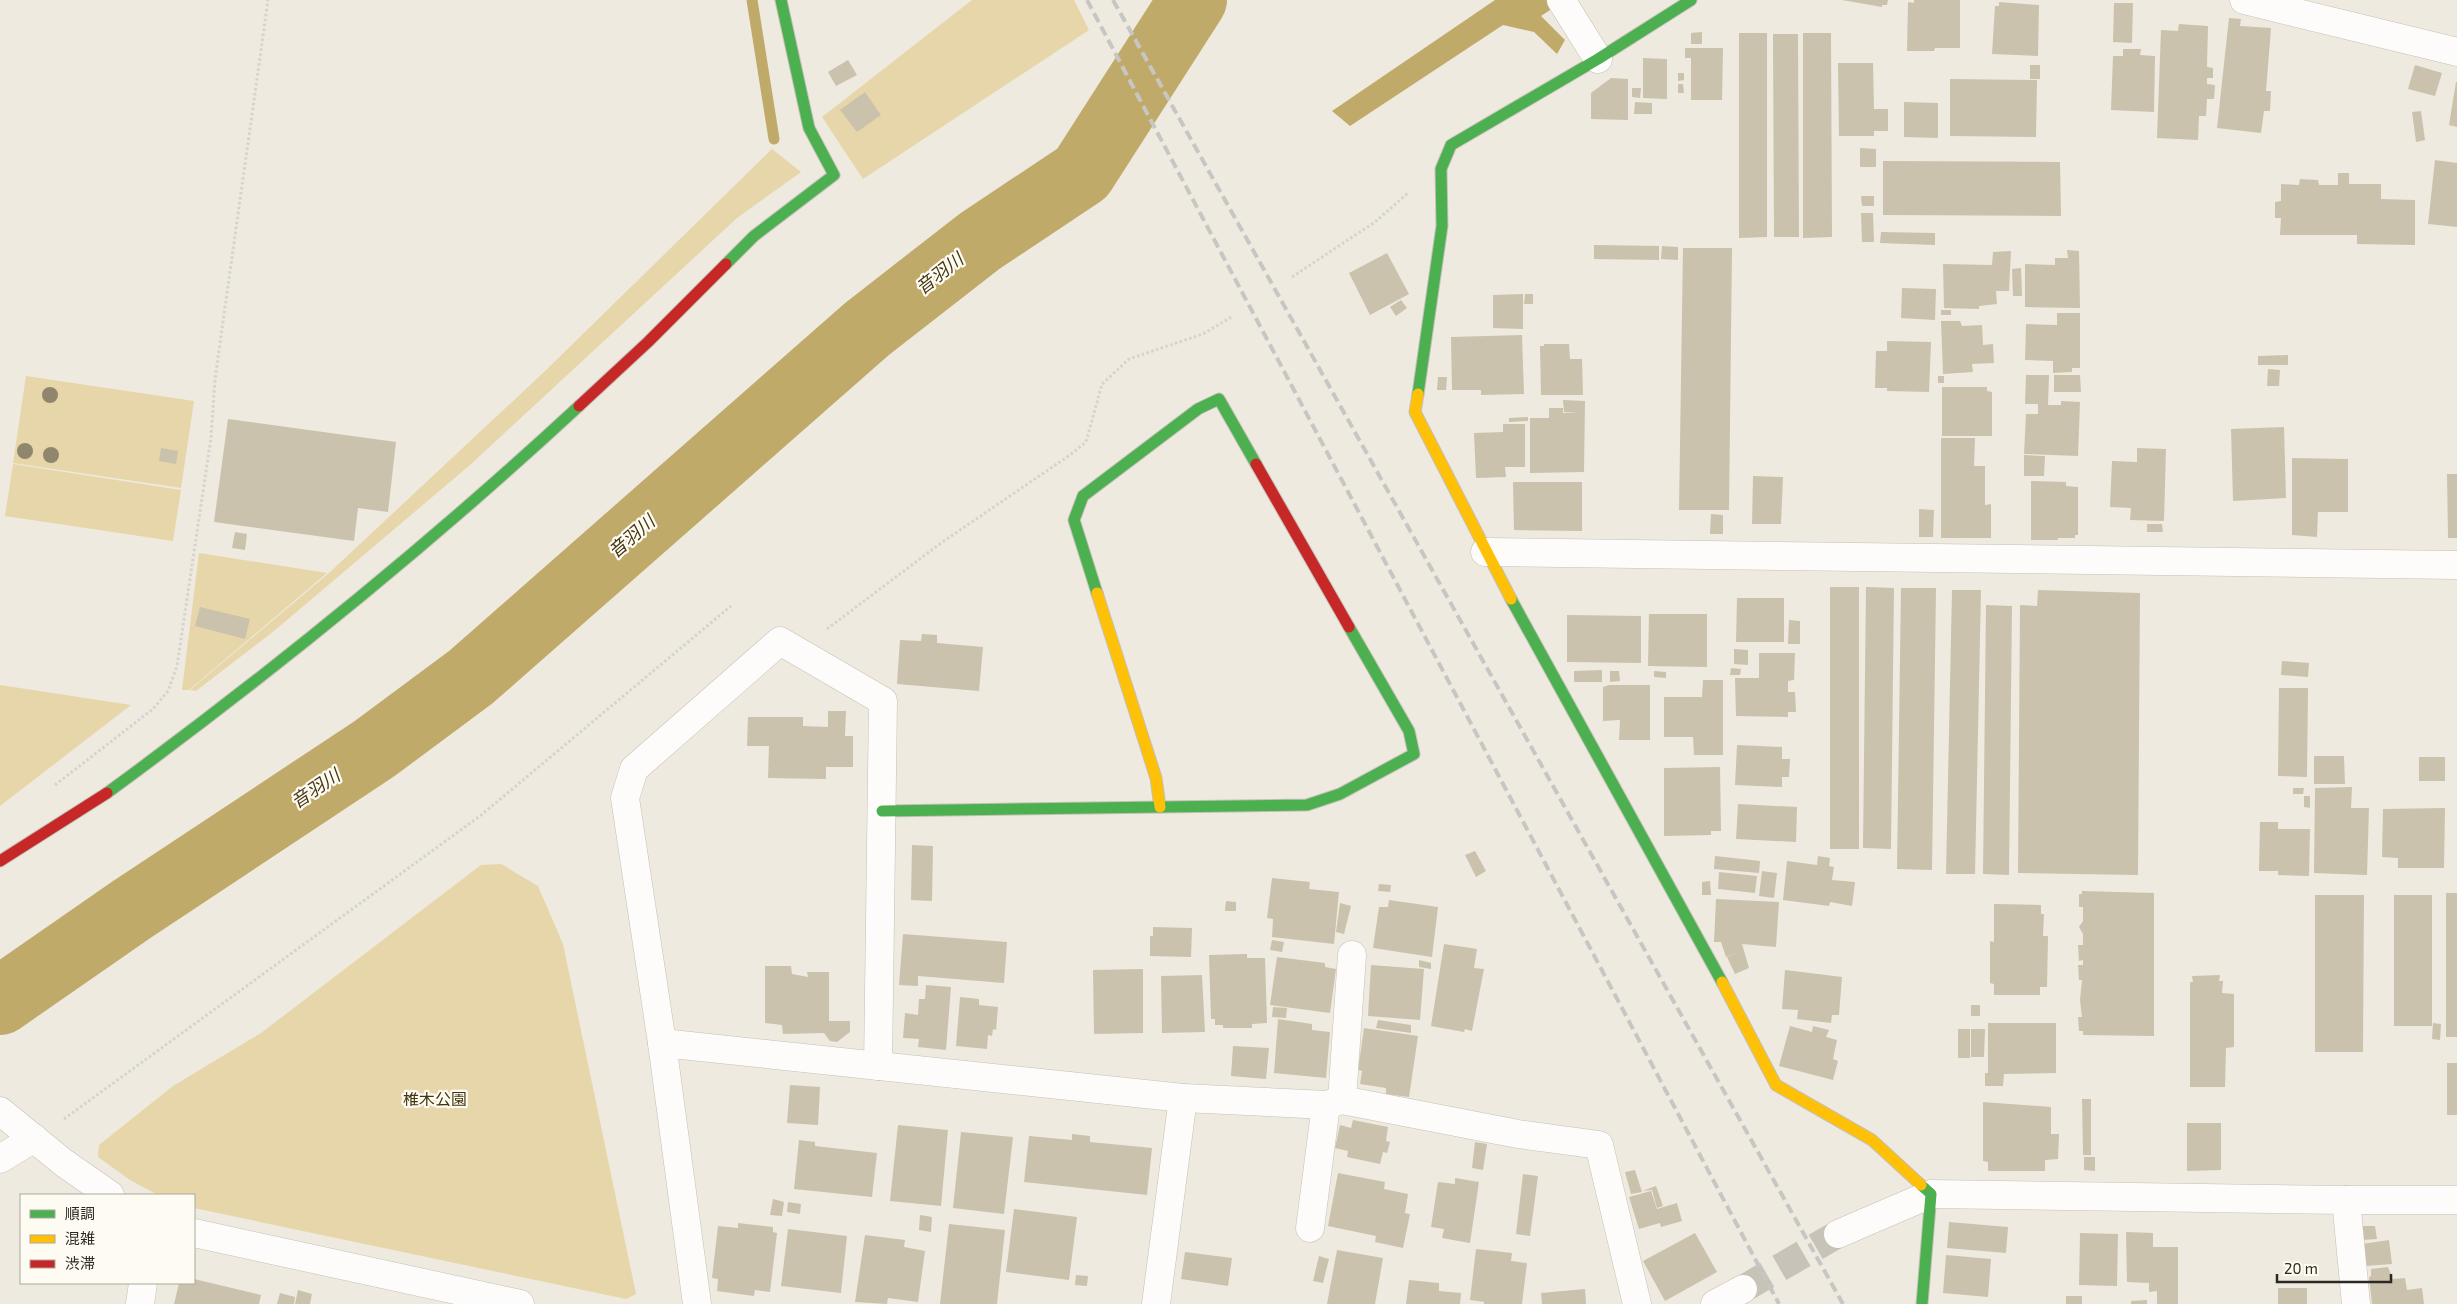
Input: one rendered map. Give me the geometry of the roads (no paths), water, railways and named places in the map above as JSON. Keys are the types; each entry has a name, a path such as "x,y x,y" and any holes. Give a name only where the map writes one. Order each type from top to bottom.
{"street":[{"path":"0,861 92,804 178,741 300,645 497,482 648,342 754,236 834,175 809,128 781,0"},
{"path":"1561,0 1590,48"},
{"path":"1691,0 1590,48 1451,145 1441,169 1442,226 1415,412 1485,552 1748,1029 1776,1085 1872,1140 1931,1194"},
{"path":"2244,0 2457,52"},
{"path":"882,811 1307,805 1340,794 1414,754 1409,731 1219,399 1198,409 1083,496 1074,520 1156,778 1160,806"},
{"path":"1485,552 2457,565"},
{"path":"697,1304 662,1043 625,798 634,769 780,640 883,701 878,1066"},
{"path":"1310,1228 1334,1102 1352,955"},
{"path":"662,1043 1183,1098 1334,1102 1518,1134 1600,1145 1637,1304"},
{"path":"1156,1304 1183,1098"},
{"path":"0,1111 109,1194"},
{"path":"0,1159 29,1134"},
{"path":"1922,1304 1931,1194"},
{"path":"1838,1234 1931,1194 2457,1200"},
{"path":"2346,1200 2356,1304"},
{"path":"195,1233 520,1304"},
{"path":"140,1304 143,1284"},
{"path":"1715,1304 1744,1289"}],"waterway":[{"path":"752,0 774,139"},
{"name":"音羽川","path":"0,1001 131,910 374,749 471,677 867,329 980,241 1082,173 1193,0"}],"tunnel":[{"path":"1743,1289 1838,1234"}],"railway":[{"path":"1087,0 1779,1304"},
{"path":"1113,0 1843,1304"}],"park label":[{"name":"椎木公園","path":"435,1098"}]}
